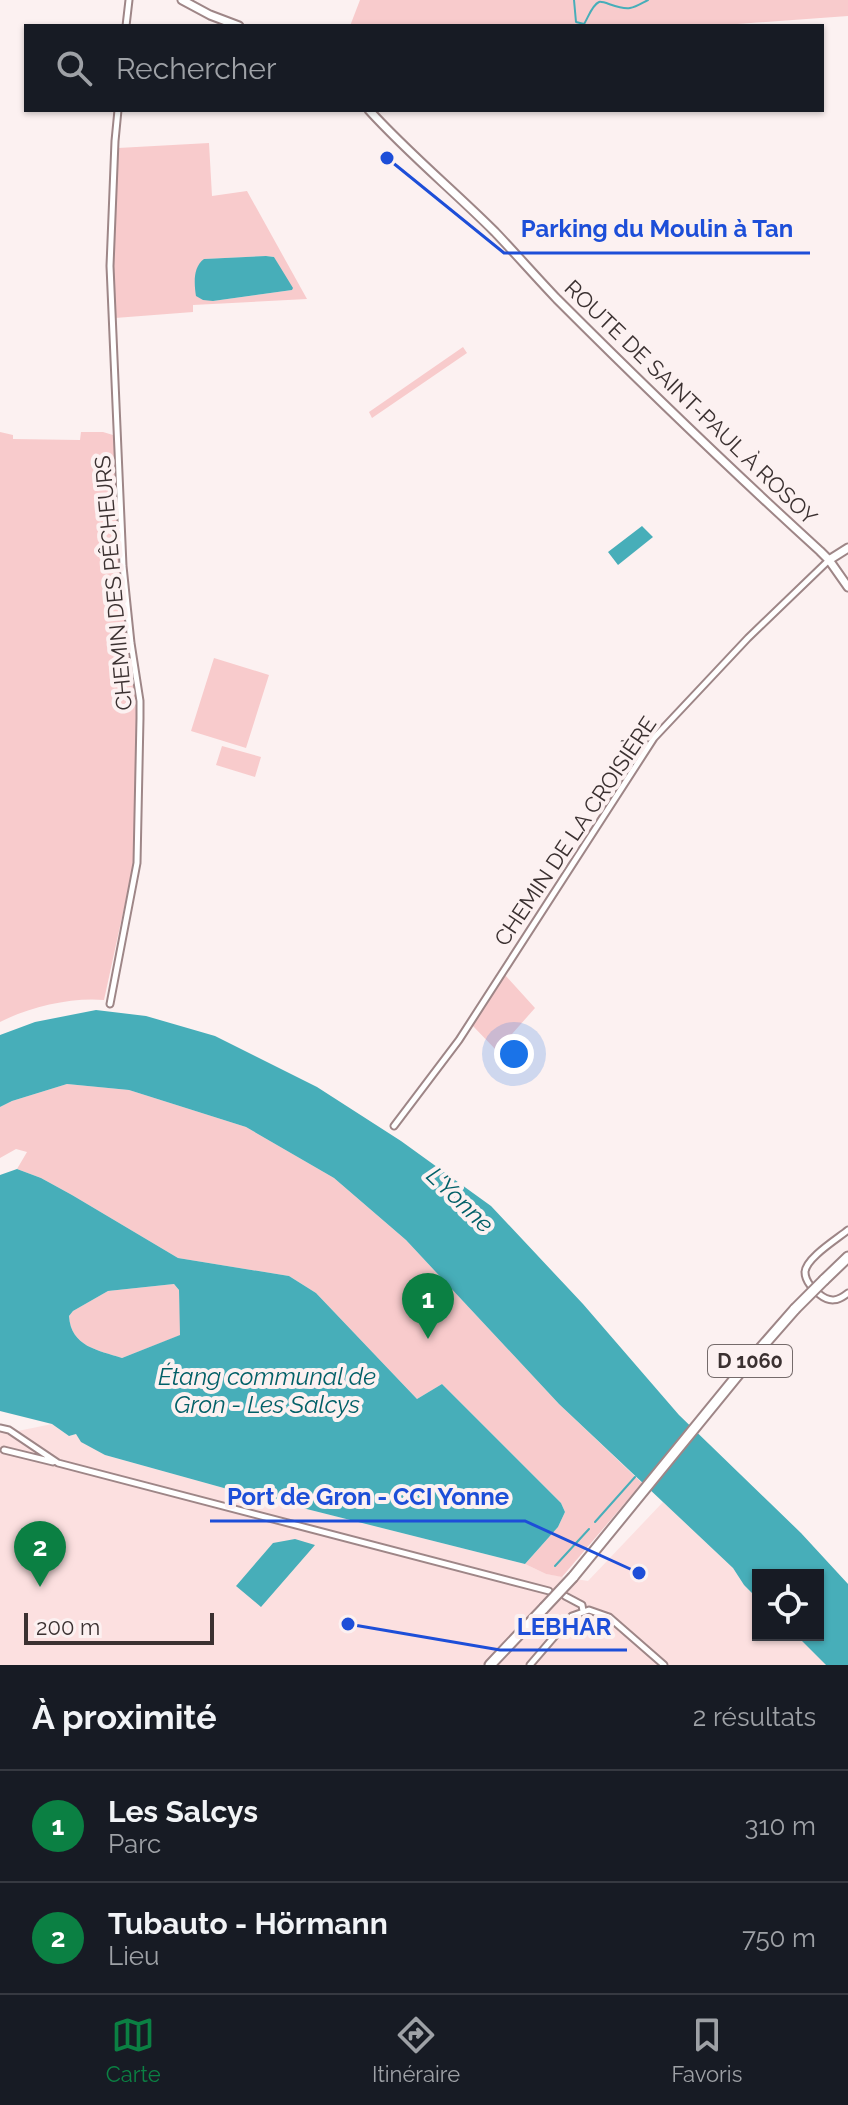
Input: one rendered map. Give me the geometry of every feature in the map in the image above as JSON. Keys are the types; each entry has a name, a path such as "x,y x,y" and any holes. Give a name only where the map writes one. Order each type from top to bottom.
{"main road":[{"name":"D 1060","path":"490,1665 573,1577 768,1338 848,1257"}],"street":[{"path":"126,24 129,0"},
{"path":"182,0 234,24"},
{"name":"CHEMIN DES PÊCHEURS","path":"110,1004 137,863 140,718 123,566 110,266 118,112"},
{"name":"ROUTE DE SAINT-PAUL À ROSOY","path":"371,112 622,363 829,560 848,587"},
{"name":"CHEMIN DE LA CROISIÈRE","path":"394,1126 459,1040 654,738 748,638 829,560 848,548"},
{"path":"810,1285 805,1276 809,1262 848,1230"},
{"path":"819,1294 833,1301 848,1293"},
{"path":"0,1428 9,1430 58,1463"},
{"path":"4,1450 549,1591"},
{"path":"565,1596 582,1605 583,1611"},
{"path":"530,1665 572,1616 583,1611 595,1611 609,1617 664,1665"}],"shaded area":[{"path":"360,0 848,0 848,16 738,24 351,24"},
{"path":"209,143 212,196 247,191 307,299 193,305 193,312 115,318 113,264 118,148","holes":["274,257 292,290 213,301 204,259"]},
{"path":"463,347 467,353 372,418 369,412"},
{"path":"0,432 13,435 13,439 80,440 81,432 103,432 113,435 115,439 121,566 138,701 138,790 134,862 104,1000 51,1004 0,1022"},
{"path":"214,658 269,675 246,748 191,731"},
{"path":"222,746 261,757 255,777 216,765"},
{"path":"505,975 535,1008 497,1051 472,1025"},
{"path":"67,1084 129,1090 246,1127 334,1178 406,1240 559,1404 642,1483 562,1577 546,1574 525,1564 558,1527 565,1512 561,1503 442,1384 417,1399 316,1293 289,1276 178,1258 72,1195 17,1169 27,1152 16,1149 0,1158 0,1107"},
{"path":"174,1284 179,1290 181,1335 122,1358 87,1346 75,1335 69,1316 108,1291"},
{"path":"52,1424 69,1436 76,1434 105,1455 525,1564 546,1574 588,1581 663,1502 733,1568 752,1593 752,1641 802,1641 826,1665 0,1665 0,1431 8,1433"}],"water":[{"path":"274,257 292,290 213,301 196,296 196,271 204,259"},
{"path":"642,526 653,537 618,565 608,552"},
{"name":"L'Yonne","path":"96,1010 146,1016 215,1036 317,1087 401,1141 491,1206 583,1304 679,1415 801,1533 848,1584 848,1665 826,1665 802,1641 824,1641 824,1569 752,1569 752,1593 733,1568 559,1404 406,1240 334,1178 246,1127 129,1090 67,1084 0,1107 0,1035 35,1022"},
{"name":"Étang communal de Gron - Les Salcys","path":"17,1169 41,1178 178,1258 289,1276 316,1293 417,1399 442,1384 561,1503 565,1512 558,1527 525,1564 105,1455 81,1442 76,1434 69,1436 52,1424 0,1411 0,1175","holes":["174,1284 179,1290 180,1335 122,1358 87,1346 75,1335 71,1326 69,1316 73,1311 108,1291"]},
{"path":"295,1539 315,1545 261,1607 236,1586 273,1543"}],"waterway":[{"path":"574,0 576,22 584,24 599,2 626,8 648,0"},
{"path":"595,1522 635,1477"},
{"path":"555,1566 589,1529"}],"place":[{"name":"Parking du Moulin à Tan","path":"387,158"},
{"name":"Les Salcys","path":"428,1339"},
{"name":"Port de Gron - CCI Yonne","path":"639,1573"},
{"name":"Tubauto - Hörmann","path":"40,1587"},
{"name":"LEBHAR","path":"348,1624"}]}
